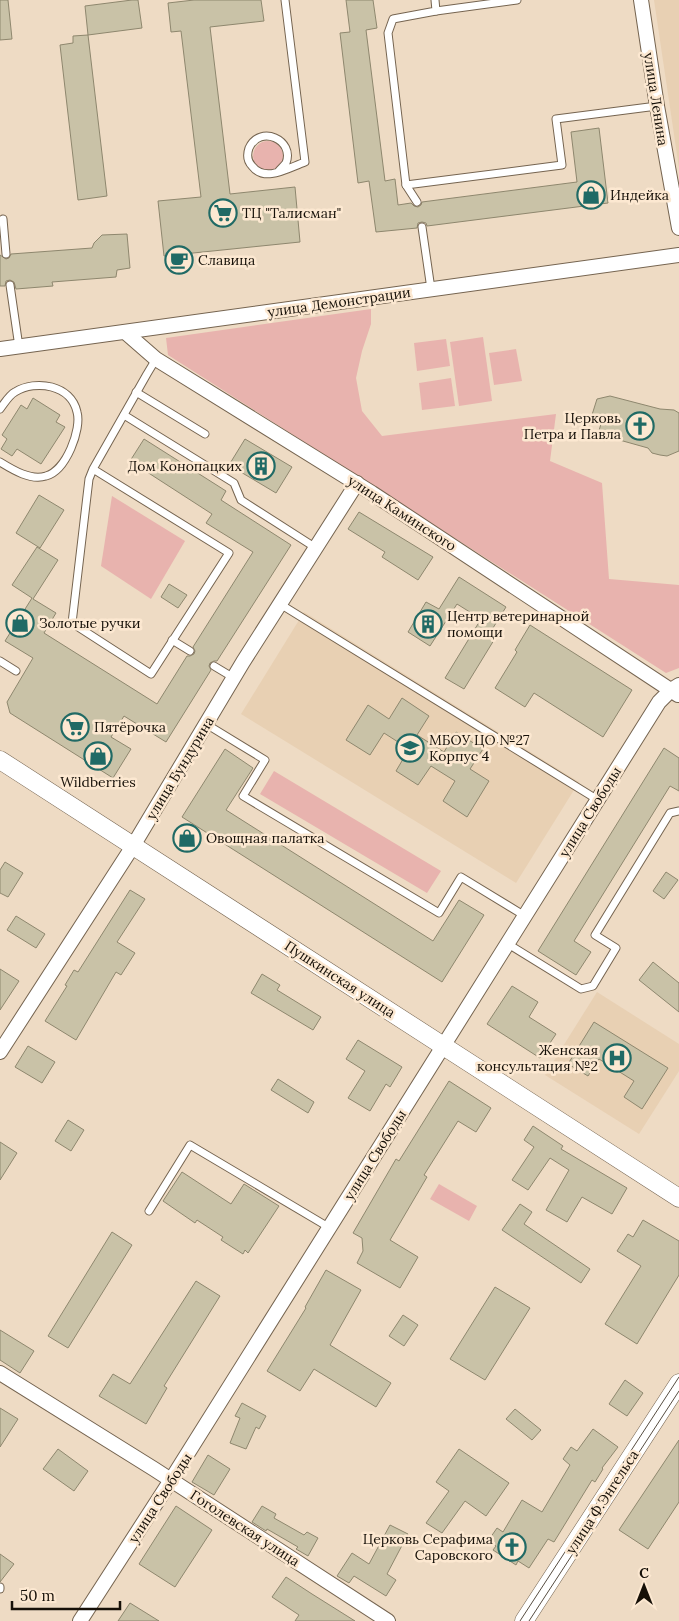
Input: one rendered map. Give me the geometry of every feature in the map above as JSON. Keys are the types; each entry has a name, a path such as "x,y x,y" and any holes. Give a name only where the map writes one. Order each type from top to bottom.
{"street":[{"name":"улица Ленина","path":"641,0 656,106 679,228"},
{"name":"улица Демонстрации","path":"0,350 679,255"},
{"name":"улица Каминского","path":"124,332 156,359 357,483 676,690"},
{"name":"улица Бундурина","path":"0,1052 133,846 234,678 357,483"},
{"name":"улица Свободы","path":"80,1621 172,1480 660,702 676,690"},
{"name":"Пушкинская улица","path":"0,760 679,1198"},
{"name":"Гоголевская улица","path":"0,1373 172,1480 388,1621"},
{"name":"улица Ф.Энгельса","path":"524,1621 679,1383"}],"lane":[{"path":"278,172 286,163 287,152 282,142 273,136 262,136 252,142 248,152 249,164 257,172 268,175 278,172 304,162 286,0"},
{"path":"435,0 436,12"},
{"path":"417,202 406,185 388,33 393,19 516,0"},
{"path":"406,185 562,165 556,119 656,106"},
{"path":"3,219 6,254"},
{"path":"422,227 431,289"},
{"path":"10,285 19,347"},
{"path":"93,469 229,553 151,674 72,623 89,479 93,469 156,359"},
{"path":"0,409 13,393 30,385 45,385 58,389 73,400 79,422 77,433 68,454 48,476 36,477 22,474 0,462"},
{"path":"136,392 205,434"},
{"path":"124,415 234,483 241,500 316,548"},
{"path":"280,604 598,800"},
{"path":"172,640 190,651"},
{"path":"0,661 16,671"},
{"path":"214,666 234,678"},
{"path":"206,724 265,760 243,796 439,913 461,877 525,916"},
{"path":"508,944 581,989 593,986 616,948 594,935 670,813 679,811"},
{"path":"150,1210 190,1145 330,1228"}],"shaded area":[{"path":"654,0 679,0 679,168"},
{"path":"268,141 279,145 283,156 279,167 268,171 257,167 253,156 257,145"},
{"path":"371,309 371,324 356,378 362,411 382,436 556,414 550,461 602,483 609,579 679,585 679,668 666,673 168,355 166,338"},
{"path":"483,337 492,401 459,406 450,342"},
{"path":"446,339 450,366 417,371 414,343"},
{"path":"516,349 522,381 494,385 489,353"},
{"path":"451,378 455,406 422,410 419,383"},
{"path":"112,496 185,541 151,599 101,566"},
{"name":"МБОУ ЦО №27 Корпус 4","path":"304,612 579,782 516,883 241,714"},
{"path":"274,771 441,871 427,893 260,794"},
{"name":"Женская консультация №2","path":"597,992 679,1044 679,1071 639,1134 545,1075"},
{"path":"439,1184 477,1206 469,1221 430,1199"}],"building":[{"path":"0,0 8,0 12,39 0,40"},
{"path":"138,0 142,28 88,35 85,6"},
{"path":"194,0 261,0 264,21 210,27 230,194 295,187 300,242 164,256 158,201 201,197 181,31 171,32 168,3"},
{"path":"346,0 373,0 377,28 366,30 385,181 395,179 398,205 411,203 418,207 422,202 577,182 571,132 599,128 608,203 427,226 426,223 422,222 418,223 417,228 376,232 369,181 358,183 340,33 350,32"},
{"path":"88,35 107,196 78,200 60,45 73,43 73,36"},
{"path":"127,234 130,268 117,270 116,277 52,282 53,286 16,289 14,282 10,280 6,281 5,286 0,286 0,255 6,259 11,254 92,248 102,235"},
{"name":"Церковь Петра и Павла","path":"610,396 660,409 674,410 679,413 679,451 667,456 660,455 652,453 648,448 598,434 603,417 591,418 597,399"},
{"path":"33,398 60,415 56,422 65,427 41,464 17,449 12,456 1,449 7,439 2,435 21,405 27,409"},
{"path":"144,439 226,491 221,500 291,545 217,661 210,663 211,670 166,742 124,716 111,737 131,749 113,778 10,713 7,702 33,658 5,641 32,598 12,585 37,547 58,560 33,599 56,613 44,633 157,704 187,656 194,654 193,647 253,552 206,523 212,514 130,461"},
{"name":"Дом Конопацких","path":"245,439 292,467 276,493 229,465"},
{"path":"39,495 64,510 40,548 16,533"},
{"path":"359,512 433,557 418,580 382,557 385,552 348,529"},
{"path":"459,577 506,607 488,636 494,640 464,689 445,678 481,619 457,604 430,646 408,632 426,602 439,609"},
{"path":"169,584 187,595 178,608 161,597"},
{"path":"530,625 632,690 603,737 534,693 525,707 495,688 517,652 515,650"},
{"name":"МБОУ ЦО №27 Корпус 4","path":"402,698 429,716 417,735 444,752 456,732 483,749 470,769 489,781 467,817 443,801 455,781 431,766 418,785 396,771 409,749 384,733 370,755 346,740 368,705 389,719"},
{"path":"664,748 679,758 679,791 670,786 574,941 591,952 576,975 538,951"},
{"path":"225,749 253,768 226,810 433,941 459,900 484,915 442,982 182,817"},
{"path":"5,862 23,873 8,897 0,893 0,870"},
{"path":"666,872 678,880 664,899 653,891"},
{"path":"130,890 145,899 117,942 135,953 121,975 116,972 76,1040 45,1021 67,986 65,985 74,970 78,972"},
{"path":"16,916 45,934 36,948 7,930"},
{"path":"653,962 679,983 679,1012 639,980"},
{"path":"0,969 19,981 0,1010"},
{"path":"262,974 280,985 277,990 321,1017 313,1030 251,993"},
{"path":"512,986 538,1002 529,1017 556,1034 540,1058 487,1024"},
{"path":"594,1022 668,1068 642,1109 624,1097 634,1081 599,1059 588,1076 568,1064"},
{"path":"358,1040 402,1067 390,1087 386,1084 370,1111 348,1098 365,1071 346,1059"},
{"path":"28,1046 55,1062 42,1083 15,1067"},
{"path":"278,1079 314,1102 308,1113 271,1090"},
{"path":"449,1081 491,1108 476,1132 458,1121 424,1175 427,1177 390,1240 418,1257 400,1288 357,1263 363,1251 362,1238 353,1233 396,1159 399,1161"},
{"path":"68,1120 84,1130 71,1151 55,1141"},
{"path":"533,1126 563,1146 561,1149 627,1188 612,1214 582,1197 567,1222 546,1210 569,1170 550,1158 528,1190 512,1180 534,1147 524,1140"},
{"path":"0,1142 17,1153 0,1180"},
{"path":"182,1172 231,1204 244,1184 279,1206 248,1253 245,1250 243,1254 221,1240 223,1237 197,1220 195,1223 163,1201"},
{"path":"520,1204 532,1212 524,1224 590,1269 581,1283 502,1230"},
{"path":"643,1220 679,1241 679,1275 637,1344 605,1324 641,1266 617,1251 628,1234 633,1237"},
{"path":"112,1232 132,1245 68,1348 48,1336"},
{"path":"326,1270 361,1290 330,1345 391,1383 376,1407 314,1369 300,1391 267,1371 306,1308"},
{"path":"196,1281 220,1296 164,1386 167,1388 146,1424 99,1396 113,1374 130,1384"},
{"path":"495,1287 530,1308 485,1380 450,1359"},
{"path":"403,1315 418,1325 404,1346 389,1336"},
{"path":"0,1330 34,1351 20,1373 0,1360"},
{"path":"625,1380 643,1393 627,1416 609,1404"},
{"path":"242,1403 266,1416 259,1429 256,1427 246,1449 230,1443 240,1418 235,1416"},
{"path":"0,1408 18,1419 0,1447"},
{"path":"515,1409 541,1430 532,1440 506,1419"},
{"path":"593,1429 618,1447 602,1468 595,1482 592,1480 554,1542 548,1539 529,1568 518,1561 516,1565 493,1550 496,1546 488,1541 497,1528 503,1532 522,1500 542,1512 570,1465 563,1459 571,1447 577,1451"},
{"path":"679,1440 679,1502 648,1549 619,1530"},
{"path":"58,1449 88,1471 74,1491 43,1469"},
{"path":"459,1449 509,1483 486,1516 465,1501 442,1533 426,1523 449,1491 436,1482"},
{"path":"208,1455 230,1469 214,1495 192,1482"},
{"path":"176,1506 212,1530 175,1587 139,1564"},
{"path":"262,1506 276,1514 274,1518 304,1535 307,1532 318,1538 308,1556 296,1549 298,1547 252,1522"},
{"path":"390,1525 408,1534 387,1574 396,1580 386,1596 354,1576 349,1583 337,1576 352,1553 369,1564"},
{"path":"0,1554 14,1564 0,1582"},
{"path":"286,1577 355,1621 295,1621 299,1615 272,1597"},
{"path":"130,1603 159,1621 118,1621"}],"tram line":[{"path":"520,1621 679,1377"},
{"path":"529,1621 679,1391"}],"place":[{"name":"Индейка","path":"591,195"},
{"name":"ТЦ \"Талисман\"","path":"223,213"},
{"name":"Славица","path":"179,260"},
{"name":"Церковь Петра и Павла","path":"640,426"},
{"name":"Дом Конопацких","path":"261,466"},
{"name":"Золотые ручки","path":"20,623"},
{"name":"Центр ветеринарной помощи","path":"428,624"},
{"name":"Пятёрочка","path":"75,727"},
{"name":"МБОУ ЦО №27 Корпус 4","path":"410,748"},
{"name":"Wildberries","path":"98,756"},
{"name":"Овощная палатка","path":"187,838"},
{"name":"Женская консультация №2","path":"617,1058"},
{"name":"Церковь Серафима Саровского","path":"512,1547"}]}
